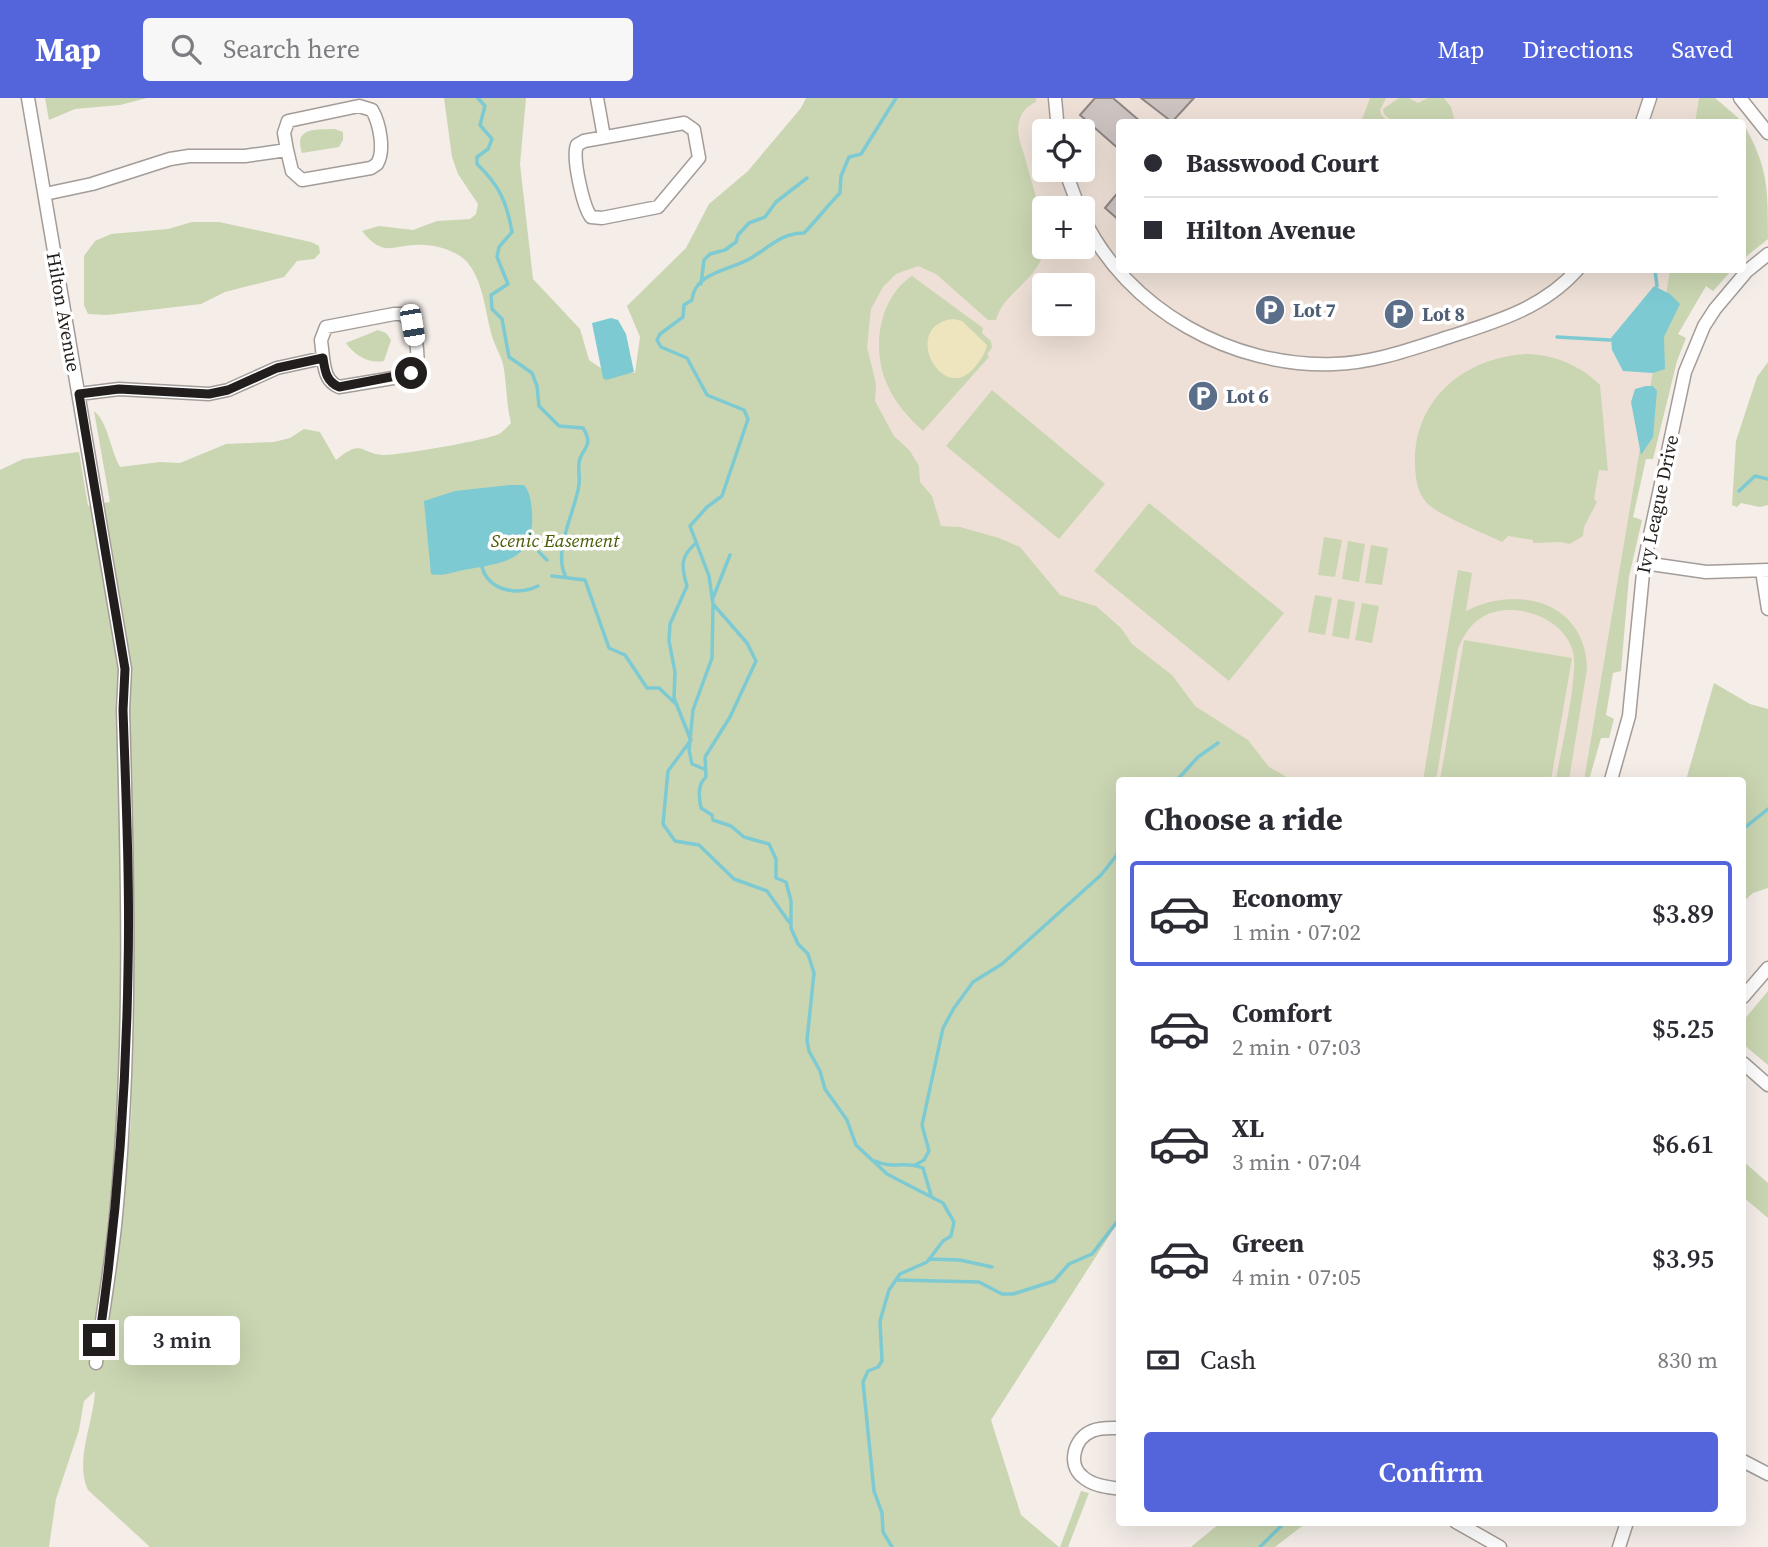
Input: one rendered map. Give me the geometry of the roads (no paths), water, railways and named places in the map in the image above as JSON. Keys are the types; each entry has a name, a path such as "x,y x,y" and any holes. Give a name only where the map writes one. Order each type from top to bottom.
{"street":[{"name":"Hilton Avenue","path":"28,98 125,669 123,710 128,969 126,1044 115,1226 96,1363"},
{"path":"597,98 604,137"},
{"path":"1055,98 1057,119"},
{"path":"1643,119 1650,98"},
{"path":"1740,98 1768,133"},
{"path":"359,106 372,110 376,116 382,151 377,164 371,168 302,180 292,171 287,150 285,133 288,121 359,106"},
{"path":"684,123 694,130 699,158 658,207 595,218 586,208 575,152 579,143 604,137 684,123"},
{"path":"45,194 92,184 170,159 189,156 245,156 287,150"},
{"path":"1095,239 1116,268"},
{"name":"Ivy League Drive","path":"1746,272 1768,254"},
{"path":"1122,273 1162,310 1221,344 1280,361 1336,365 1373,360 1406,351 1509,317 1534,305 1574,273"},
{"name":"Ivy League Drive","path":"1612,777 1629,716 1644,563 1678,401 1694,346 1714,309 1745,273"},
{"path":"402,314 412,325 418,362 416,369 405,376 339,387 331,384 323,358 321,340 326,327 402,314"},
{"path":"79,394 119,389 209,394 228,390 277,368 323,358"},
{"path":"1644,563 1706,572 1765,570 1768,609"},
{"path":"1746,994 1768,968"},
{"path":"1746,1066 1768,1085"},
{"path":"1116,1428 1091,1431 1080,1441 1073,1457 1074,1465 1084,1479 1116,1488"},
{"path":"1746,1463 1768,1474"},
{"path":"1463,1526 1500,1547"},
{"path":"1619,1547 1626,1526"}],"water":[{"path":"1654,286 1670,294 1680,304 1664,337 1665,369 1653,373 1623,371 1612,350 1611,338"},
{"path":"611,318 618,320 626,334 634,372 606,380 603,378 592,323"},
{"path":"1653,386 1657,391 1653,437 1641,455 1631,402 1635,389"},
{"path":"524,485 531,500 532,527 524,549 496,564 431,574 424,501 455,491"}],"waterway":[{"path":"478,98 485,106 480,125 492,139 488,149 477,157 477,164 501,195 512,232 499,247 497,257 508,284 491,295 492,309 502,319 509,357 532,373 537,386 539,406 559,426 583,428 588,439 580,458 577,496 563,544 562,567 566,577"},
{"path":"892,1547 883,1532 882,1513 874,1491 863,1382 868,1371 878,1367 882,1361 880,1321 889,1290 900,1274 927,1262 943,1241 951,1236 954,1222 943,1203 887,1174 856,1145 847,1120 825,1089 820,1071 809,1051 807,1040 814,973 808,954 798,944 791,928 791,901 786,882 776,878 776,859 769,844 744,837 731,826 713,820 712,815 701,808 699,791 706,777 705,757 730,717 756,661 747,643 713,604 709,576 690,526 707,507 722,496 748,419 744,410 707,395 687,358 661,347 657,340 660,334 683,317 684,305 692,300 699,283 751,258 782,238 804,233 840,193 841,176 849,157 861,154 896,98"},
{"path":"701,284 704,260 710,254 725,250 736,242 738,235 749,223 765,217 776,202 807,178"},
{"path":"1655,273 1657,286"},
{"path":"1557,337 1610,340"},
{"path":"1739,491 1755,476 1768,479"},
{"path":"690,738 674,698 675,672 669,641 670,624 687,586 683,562 696,543"},
{"path":"539,552 547,560"},
{"path":"713,598 730,555"},
{"path":"482,567 491,582 505,589 521,591 538,586"},
{"path":"552,576 585,580 609,648 625,655 647,688 659,688 676,704"},
{"path":"704,769 692,764 689,750 693,710 712,658 713,606"},
{"path":"691,740 668,771 663,824 675,841 699,845 734,879 767,891 789,922"},
{"path":"1180,777 1198,757 1218,743"},
{"path":"1746,827 1768,809"},
{"path":"915,1165 924,1160 929,1151 922,1125 943,1028 954,1008 973,982 1002,964 1101,875 1116,856"},
{"path":"875,1161 923,1168 931,1195"},
{"path":"897,1280 979,1282 1002,1294 1013,1294 1054,1281 1069,1264 1092,1254 1116,1223"},
{"path":"929,1259 960,1260 992,1267"},
{"path":"1260,1547 1281,1526"}],"place":[{"name":"Lot 7","path":"1270,310"},
{"name":"Lot 8","path":"1399,314"},
{"name":"Lot 6","path":"1203,396"}],"park label":[{"name":"Scenic Easement","path":"555,540"}]}
